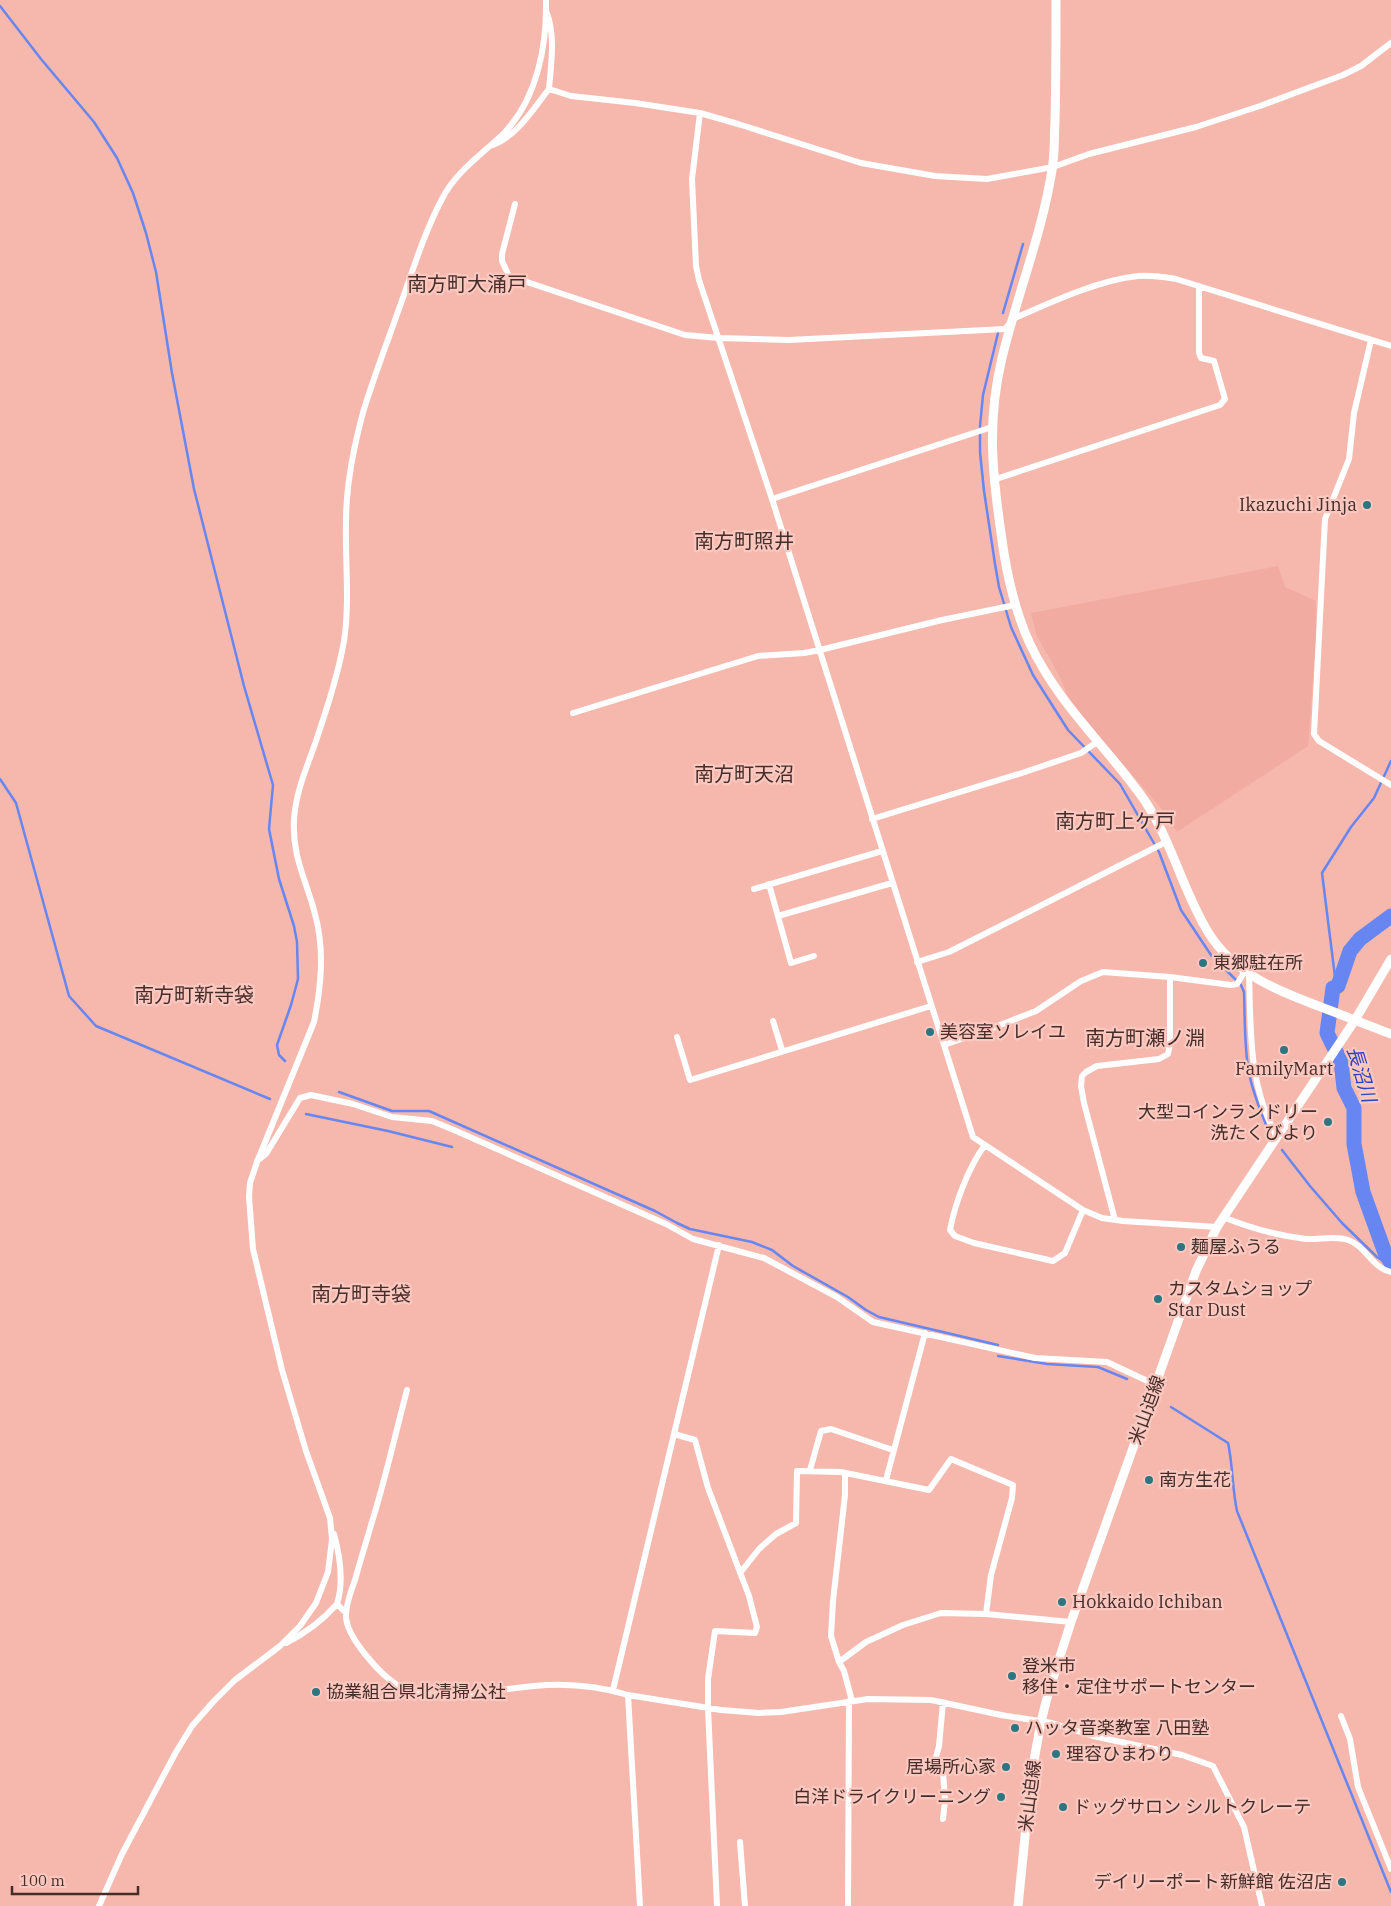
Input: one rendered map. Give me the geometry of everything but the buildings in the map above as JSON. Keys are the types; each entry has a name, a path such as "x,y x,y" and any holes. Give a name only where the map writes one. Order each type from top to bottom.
{"street":[{"path":"280,1646 310,1630 326,1616 337,1604 341,1590 336,1542 330,1518 306,1451 282,1370 253,1249 251,1232 250,1183 314,1022 321,976 319,932 316,915 296,854 294,817 299,787 330,701 344,639 347,605 346,520 349,479 367,402 431,220 452,183 505,132 531,91 540,59 546,0"},
{"path":"1056,0 1053,167 1047,196 984,430 1006,569 1008,607 1051,684 1090,747 1140,795 1153,815 1160,845 1208,932 1225,953 1247,973 1279,990 1391,1034"},
{"path":"489,146 502,141 511,134 549,89 552,47 550,21 546,11"},
{"path":"549,89 571,96 636,103 700,114 861,163 935,176 987,179 1053,167 1089,154 1196,127 1260,106 1344,75 1360,66 1391,43"},
{"path":"700,114 692,179 696,266 772,499 973,1137 1084,1210 1102,1218 1217,1227"},
{"path":"515,204 502,254 502,261 509,276 685,335 789,340 1005,329 1013,320 1101,284 1137,276 1155,276 1176,279 1391,346"},
{"path":"993,480 1220,405 1225,399 1214,361 1202,358 1198,353 1199,286"},
{"path":"1371,340 1354,413 1349,459 1344,477 1325,519 1314,734 1319,741 1390,784"},
{"path":"772,499 984,430"},
{"path":"573,713 758,656 820,650 872,636 1008,607"},
{"path":"872,819 1022,773 1090,747"},
{"path":"917,962 950,952 1160,845"},
{"path":"754,890 882,851"},
{"path":"778,916 892,883"},
{"path":"769,884 791,963 814,956"},
{"name":"米山迫線","path":"1018,1906 1028,1799 1041,1722 1071,1622 1196,1271 1223,1217 1338,1047 1391,959"},
{"path":"944,1045 1036,1011 1081,981 1104,972 1170,976 1216,984 1239,982 1247,973"},
{"path":"1247,973 1253,1068 1260,1098 1277,1137"},
{"path":"1115,1220 1084,1103 1081,1081 1086,1072 1097,1066 1159,1059 1168,1054 1170,1044 1170,976"},
{"path":"677,1037 690,1080 782,1050 931,1006"},
{"path":"773,1022 782,1050"},
{"path":"257,1162 266,1154 300,1098 311,1095 353,1104 392,1117 432,1121 666,1224 693,1239 764,1258 837,1297 873,1322 1035,1358 1107,1362 1155,1387"},
{"path":"985,1144 976,1156 953,1217 950,1230 955,1236 974,1243 1053,1261 1065,1253 1084,1210"},
{"path":"1223,1217 1240,1224 1300,1238 1349,1240 1360,1247 1376,1265 1391,1272"},
{"path":"613,1690 719,1245"},
{"path":"886,1480 925,1333"},
{"path":"407,1390 381,1492 348,1599 346,1613 350,1632 360,1648 386,1677 396,1684 415,1692 436,1695 536,1686 572,1685 613,1690 628,1695 735,1712 774,1712 851,1701 931,1700 1041,1722 1052,1722 1093,1736 1182,1755 1214,1766 1244,1827 1262,1906"},
{"path":"810,1470 821,1431 831,1429 893,1450"},
{"path":"674,1434 695,1440 708,1488 749,1596 757,1627 755,1633 715,1631 708,1679 717,1906"},
{"path":"740,1573 759,1549 776,1534 796,1523 796,1470 845,1473 929,1490 951,1459 1013,1485 1012,1498 991,1575 986,1614"},
{"path":"845,1473 845,1495 833,1600 831,1636 839,1662 844,1671 851,1701 848,1906"},
{"path":"99,1906 122,1854 192,1726 235,1680 280,1646 300,1626 316,1603 324,1587 331,1555 330,1518"},
{"path":"337,1604 346,1613"},
{"path":"839,1662 866,1642 903,1625 941,1613 986,1614 1071,1622"},
{"path":"628,1695 640,1906"},
{"path":"943,1702 939,1746 935,1761 943,1770 945,1802 943,1819"},
{"path":"1341,1716 1350,1739 1358,1787 1391,1869"},
{"path":"740,1842 745,1906"}],"shaded area":[{"path":"1278,566 1285,587 1316,601 1316,640 1308,746 1177,832 1160,807 1071,704 1061,679 1036,634 1031,613"}],"waterway":[{"path":"0,6 41,59 94,122 117,158 133,193 146,233 156,272 172,373 194,489 244,686 273,785 269,829 279,879 294,926 297,942 298,979 277,1045 279,1055 285,1061"},
{"path":"1003,313 1023,244"},
{"path":"998,333 983,395 980,452 999,587 1011,627 1033,675 1068,730 1120,784 1159,852 1181,910 1211,955 1241,985 1244,992 1247,1063 1255,1096 1269,1132"},
{"path":"1333,988 1335,977 1322,873 1351,827 1374,798 1391,761"},
{"path":"0,779 16,803 69,996 96,1026 270,1099"},
{"name":"長沼川","path":"1391,916 1360,939 1350,951 1338,986 1333,988 1327,1033 1341,1062 1344,1088 1354,1108 1354,1144 1363,1192 1385,1253 1391,1263"},
{"path":"339,1092 392,1111 429,1111 655,1211 690,1229 752,1242 772,1250 793,1266 879,1317 998,1345"},
{"path":"306,1114 452,1147"},
{"path":"1282,1150 1342,1223 1377,1257 1391,1266"},
{"path":"998,1356 1047,1364 1098,1367 1127,1379"},
{"path":"1171,1407 1228,1443 1237,1511 1391,1892"}],"place":[{"name":"Ikazuchi Jinja","path":"1367,505"},
{"name":"東郷駐在所","path":"1203,963"},
{"name":"美容室ソレイユ","path":"930,1032"},
{"name":"FamilyMart","path":"1284,1050"},
{"name":"大型コインランドリー 洗たくびより","path":"1328,1122"},
{"name":"麺屋ふうる","path":"1181,1247"},
{"name":"カスタムショップ Star Dust","path":"1158,1299"},
{"name":"南方生花","path":"1149,1480"},
{"name":"Hokkaido Ichiban","path":"1062,1602"},
{"name":"登米市 移住・定住サポートセンター","path":"1012,1676"},
{"name":"協業組合県北清掃公社","path":"316,1692"},
{"name":"ハッタ音楽教室 八田塾","path":"1015,1728"},
{"name":"理容ひまわり","path":"1056,1754"},
{"name":"居場所心家","path":"1006,1767"},
{"name":"白洋ドライクリーニング","path":"1001,1797"},
{"name":"ドッグサロン シルトクレーテ","path":"1063,1807"},
{"name":"デイリーポート新鮮館 佐沼店","path":"1342,1882"}],"district":[{"name":"南方町大涌戸","path":"467,284"},
{"name":"南方町照井","path":"744,541"},
{"name":"南方町天沼","path":"744,774"},
{"name":"南方町上ケ戸","path":"1115,821"},
{"name":"南方町新寺袋","path":"194,995"},
{"name":"南方町瀬ノ淵","path":"1145,1038"},
{"name":"南方町寺袋","path":"361,1294"}]}
